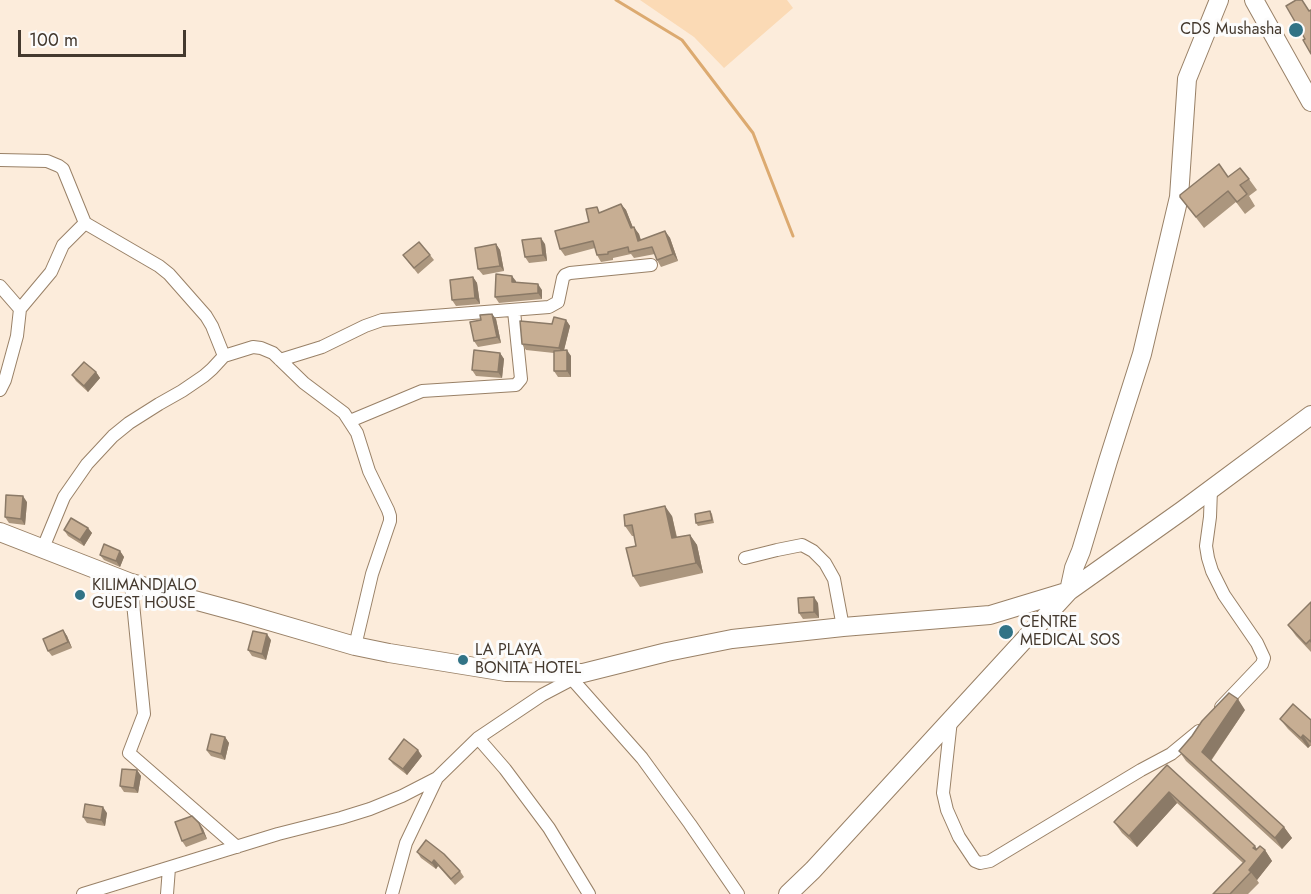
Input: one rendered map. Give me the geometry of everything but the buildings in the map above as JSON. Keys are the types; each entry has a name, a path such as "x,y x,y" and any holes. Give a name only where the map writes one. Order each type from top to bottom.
{"street":[{"path":"1070,591 1074,568 1142,354 1179,197 1187,79 1219,0"},
{"path":"1254,0 1311,102"},
{"path":"0,160 47,162 63,169 86,223 169,274 206,316 224,356"},
{"path":"0,390 17,336 20,309 51,272 63,244 86,223"},
{"path":"280,360 322,346 386,319 542,309 558,302 565,275 651,265"},
{"path":"0,286 20,309"},
{"path":"351,422 422,391 516,385 521,378 514,310"},
{"path":"43,548 64,497 102,447 129,423 182,392 204,376 224,356 253,347 261,348 273,353 304,383 344,413 351,422 357,433 369,471 390,516 372,574 355,646"},
{"path":"788,894 813,870 1070,591 1311,416"},
{"path":"951,720 943,793 947,810 959,837 975,861 980,863 990,861 1171,754 1198,732 1262,664 1264,658 1257,643 1224,596 1212,571 1206,546 1211,489"},
{"path":"0,532 131,583 355,646 506,672 577,676 642,758 738,894"},
{"path":"745,558 802,545 813,551 825,563 834,579 843,627"},
{"path":"131,583 144,714 129,753 237,847"},
{"path":"83,894 370,809 402,796 437,778 478,738 542,695 577,676 668,652 732,639 990,615 1070,591"},
{"path":"478,738 505,769 549,828 589,894"},
{"path":"392,894 406,843 437,778"},
{"path":"167,894 169,868"}],"shaded area":[{"path":"640,0 787,0 793,8 724,68 694,37"}],"waterway":[{"path":"616,0 682,40 753,133 793,236"}],"place":[{"name":"CDS Mushasha","path":"1296,30"},
{"name":"KILIMANDJALO GUEST HOUSE","path":"80,595"},
{"name":"CENTRE MEDICAL SOS","path":"1006,632"},
{"name":"LA PLAYA BONITA HOTEL","path":"463,660"}]}
